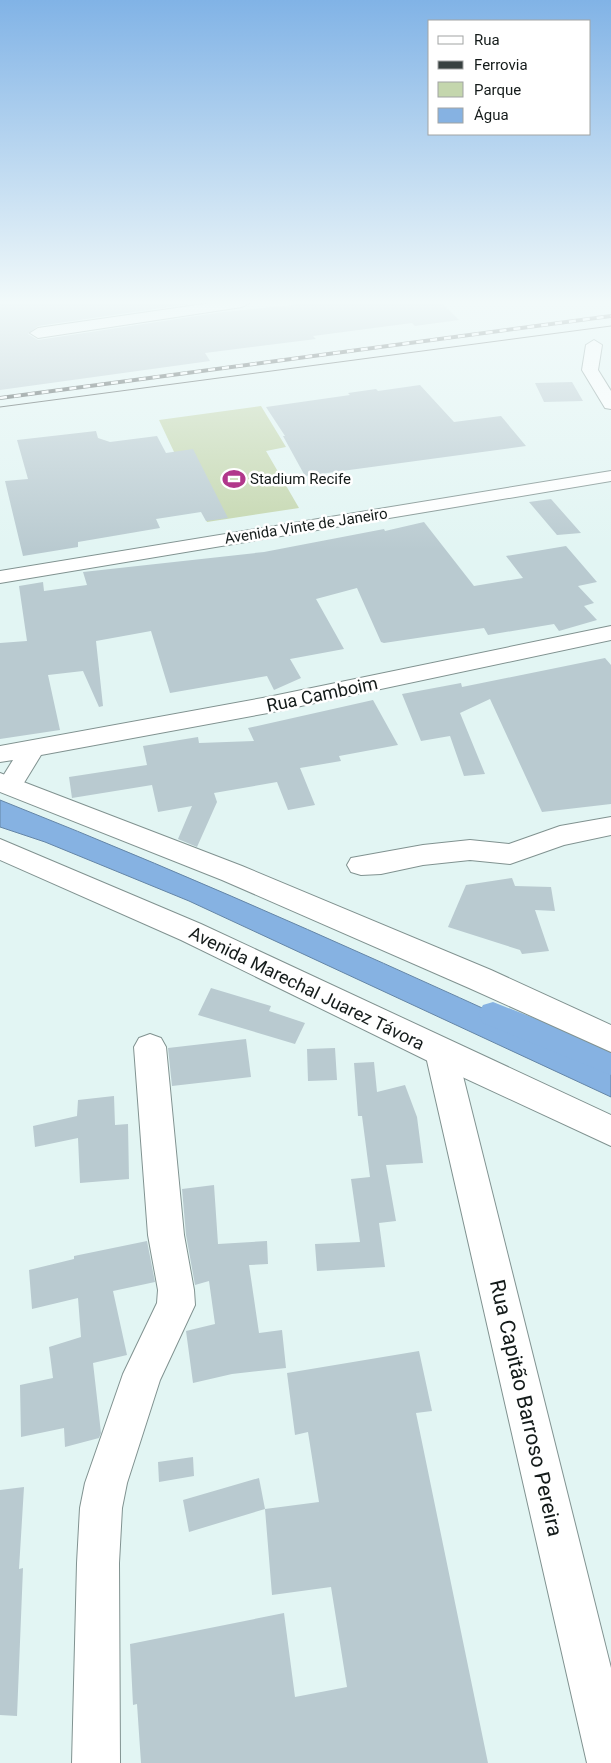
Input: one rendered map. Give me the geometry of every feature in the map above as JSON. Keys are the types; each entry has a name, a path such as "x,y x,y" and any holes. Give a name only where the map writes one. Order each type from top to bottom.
{"street":[{"path":"599,385 611,404"},
{"name":"Avenida Vinte de Janeiro","path":"0,577 611,476"},
{"name":"Rua Camboim","path":"0,754 268,705 611,633"},
{"path":"32,749 5,783 232,873 480,979 611,1039"},
{"path":"361,865 381,864 423,855 470,850 510,854 560,836 611,826"},
{"name":"Avenida Marechal Juarez Távora","path":"0,850 191,932 611,1131"},
{"path":"96,1763 98,1555 101,1508 106,1483 142,1374 176,1305 176,1290 166,1236 150,1047"},
{"name":"Rua Capitão Barroso Pereira","path":"441,1052 611,1763"}],"green space":[{"name":"Stadium Recife","path":"261,406 286,447 266,451 299,508 207,522 159,420"}],"water":[{"path":"0,800 231,896 611,1067 611,1097 189,901 45,842 0,827"}],"building":[{"path":"0,385 34,385 0,390"},
{"path":"420,385 454,422 501,416 526,446 305,476 283,436 285,436 266,407 350,395 348,393 376,389 378,391"},
{"path":"536,385 574,385 583,401 544,402"},
{"path":"96,431 98,438 110,442 157,436 166,453 193,449 228,518 206,521 201,512 156,519 160,528 78,542 78,547 23,556 5,481 28,479 17,440"},
{"path":"551,499 581,533 557,535 529,502"},
{"path":"424,522 474,586 523,578 506,556 566,546 597,582 578,586 594,603 584,606 597,620 559,631 554,624 488,635 484,628 384,643 381,642 357,588 316,599 344,649 290,659 301,678 274,690 267,676 170,693 151,631 96,641 103,706 99,707 83,671 48,675 60,730 0,739 0,643 27,641 19,586 43,582 44,591 87,585 83,572 264,552 384,529 385,531"},
{"path":"605,658 611,665 611,804 542,812 490,699 460,713 485,774 464,776 450,736 421,741 402,694 461,683 462,687"},
{"path":"373,700 398,745 339,756 341,761 300,768 315,805 288,810 277,782 214,793 217,802 197,847 178,839 192,806 158,812 152,785 72,798 69,777 147,765 143,746 198,737 199,743 254,741 248,728"},
{"path":"512,878 515,886 551,887 555,911 535,910 549,951 522,954 520,950 448,927 466,885"},
{"path":"211,988 271,1006 269,1011 305,1023 295,1044 198,1015"},
{"path":"246,1039 251,1077 172,1086 168,1048"},
{"path":"335,1048 337,1080 308,1081 307,1049"},
{"path":"374,1062 377,1092 405,1085 417,1117 423,1163 386,1165 396,1221 379,1223 385,1267 317,1271 315,1244 360,1242 351,1179 370,1177 362,1116 358,1116 354,1063"},
{"path":"114,1096 115,1125 128,1124 129,1179 80,1183 78,1138 35,1147 33,1126 77,1116 78,1100"},
{"path":"214,1185 218,1244 267,1241 268,1264 249,1265 259,1333 282,1330 286,1368 232,1374 193,1383 186,1331 215,1324 209,1281 195,1285 186,1235 182,1189"},
{"path":"147,1241 155,1282 113,1291 127,1355 93,1363 101,1433 99,1438 65,1447 64,1428 21,1437 20,1385 53,1378 49,1347 81,1337 78,1298 32,1309 29,1270 74,1259 74,1256"},
{"path":"419,1351 432,1411 416,1413 488,1763 141,1763 137,1704 133,1705 130,1644 284,1613 295,1697 347,1687 331,1587 272,1595 265,1509 319,1502 308,1432 295,1435 287,1373"},
{"path":"193,1457 194,1476 159,1482 158,1462"},
{"path":"259,1478 265,1509 189,1532 183,1500"},
{"path":"24,1487 19,1569 23,1568 17,1716 0,1715 0,1490"}],"waterway":[{"path":"493,1014 611,1062"}],"tram line":[{"path":"0,407 164,385"}],"railway":[{"path":"0,398 95,385"}],"place":[{"name":"Stadium Recife","path":"234,479"}]}
